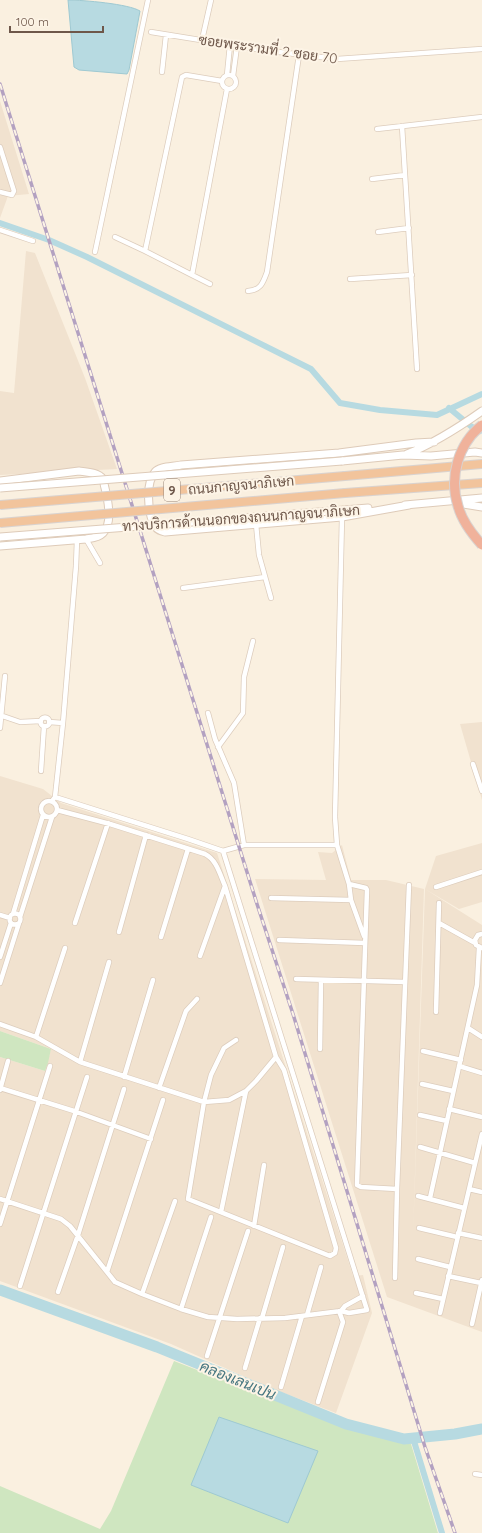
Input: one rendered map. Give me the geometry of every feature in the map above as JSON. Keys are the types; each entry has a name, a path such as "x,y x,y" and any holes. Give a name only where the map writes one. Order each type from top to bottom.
{"highway":[{"path":"482,425 470,437 459,456 455,481 458,506 463,518 482,545"},
{"name":"ถนนกาญจนาภิเษก","path":"0,505 482,464"},
{"name":"ถนนกาญจนาภิเษก","path":"0,523 345,493 482,484"}],"main road":[{"path":"403,455 446,436 482,412"},
{"path":"343,513 256,524 165,532 159,531 155,527 148,496 150,480 155,472 160,469 181,465 324,454 434,442"},
{"path":"0,488 403,455 431,456 475,452 482,453"},
{"path":"0,481 88,472 96,474 103,479 109,502 108,523 104,532 98,537 0,546"},
{"name":"ทางบริการด้านนอกของถนนกาญจนาภิเษก","path":"0,537 343,513 482,498"},
{"path":"445,501 482,507"}],"street":[{"path":"96,252 148,0"},
{"path":"202,40 211,0"},
{"name":"ซอยพระรามที่ 2 ซอย 70","path":"151,32 230,45 337,59 482,49"},
{"path":"162,72 166,35"},
{"path":"230,45 227,75 223,77 222,81 222,85 227,89 232,89 235,86 236,79 233,76 237,46"},
{"path":"248,291 254,291 262,285 269,262 299,55"},
{"path":"227,75 233,76"},
{"path":"146,251 182,77 186,76 222,81"},
{"path":"192,275 227,89"},
{"path":"377,129 482,117"},
{"path":"402,126 417,369"},
{"path":"0,147 14,191 12,195 0,192"},
{"path":"372,179 406,175"},
{"path":"378,232 409,228"},
{"path":"0,230 33,241"},
{"path":"115,237 210,284"},
{"path":"350,279 412,275"},
{"path":"343,513 335,817 337,845 349,884 351,900 365,941"},
{"path":"256,524 259,556 271,598"},
{"path":"86,539 100,563"},
{"path":"0,983 52,817 57,810 54,799 63,723 77,540"},
{"path":"183,588 265,577"},
{"path":"218,747 243,713 244,677 254,641"},
{"path":"0,728 5,676"},
{"path":"208,713 212,732 234,783 244,845"},
{"path":"1,715 26,723 41,721 44,717 48,719 49,722 63,723"},
{"path":"41,721 41,725 44,726 41,771"},
{"path":"44,726 48,726 49,722"},
{"path":"474,764 482,791"},
{"path":"0,957 43,815 41,808 42,804 54,799 223,851 244,845 337,845"},
{"path":"57,810 108,823 188,848 205,854 216,864 225,886 276,1057 284,1070 336,1248 335,1253 330,1256 188,1199 204,1102 211,1075 224,1048 236,1040"},
{"path":"43,815 46,817 52,817"},
{"path":"75,923 108,823"},
{"path":"119,932 146,836"},
{"path":"161,937 188,848"},
{"path":"0,1199 61,1219 78,1235 115,1282 181,1309 208,1317 218,1318 261,1318 340,1311 349,1313 367,1310 223,851"},
{"path":"436,887 482,872"},
{"path":"349,884 366,888 357,1185 361,1187 397,1190"},
{"path":"395,1278 409,885"},
{"path":"200,956 225,886"},
{"path":"271,898 351,900"},
{"path":"436,1012 439,903"},
{"path":"11,918 16,914 20,917"},
{"path":"0,915 11,918"},
{"path":"11,918 14,925 19,923"},
{"path":"430,1198 478,979 481,948 475,943 439,923"},
{"path":"475,943 476,937 482,934"},
{"path":"279,940 365,941"},
{"path":"36,1037 65,948"},
{"path":"80,1062 109,962"},
{"path":"296,979 405,982"},
{"path":"124,1077 153,980"},
{"path":"320,1049 321,980"},
{"path":"159,1088 186,1011 197,999"},
{"path":"0,1024 36,1037 80,1062 204,1102 229,1100 246,1091 276,1057"},
{"path":"468,1028 482,1037"},
{"path":"423,1051 461,1060"},
{"path":"8,1061 0,1089 76,1112 151,1139"},
{"path":"0,1224 50,1066"},
{"path":"459,1066 482,1073"},
{"path":"20,1286 87,1077"},
{"path":"422,1084 454,1091"},
{"path":"58,1292 78,1235 124,1089"},
{"path":"221,1212 246,1091"},
{"path":"107,1272 163,1100"},
{"path":"450,1109 482,1117"},
{"path":"420,1116 447,1121"},
{"path":"440,1313 475,1163 481,1146 482,1134"},
{"path":"420,1148 440,1152 475,1163"},
{"path":"254,1226 264,1165"},
{"path":"470,1189 482,1192"},
{"path":"418,1196 464,1208"},
{"path":"142,1294 175,1201"},
{"path":"181,1309 211,1217"},
{"path":"419,1228 482,1238"},
{"path":"207,1356 218,1318 248,1231"},
{"path":"245,1368 283,1247"},
{"path":"418,1259 450,1267"},
{"path":"281,1387 321,1267"},
{"path":"448,1276 482,1282 472,1324"},
{"path":"416,1293 443,1299"},
{"path":"340,1311 345,1306 363,1296"},
{"path":"318,1402 343,1322 340,1311"},
{"path":"475,1474 482,1475"}],"shaded area":[{"path":"0,101 29,194 8,196 0,218"},
{"path":"26,251 35,253 85,378 117,469 0,475 0,391 14,393"},
{"path":"482,722 482,800 460,724"},
{"path":"0,776 43,789 61,803 217,853 353,1276 363,1275 372,1313 336,1413 268,1387 171,1344 0,1281 0,1057 45,1071 51,1049 0,1031"},
{"path":"482,843 482,902 459,909 425,889 436,856"},
{"path":"342,845 351,880 386,880 424,889 413,1237 425,889 482,925 482,1332 387,1297 255,879 326,880 318,852 332,853"}],"green space":[{"path":"0,1031 51,1049 45,1071 0,1057"},
{"path":"174,1361 366,1434 411,1444 438,1533 0,1533 0,1486 100,1529 111,1511"}],"water":[{"path":"68,0 116,4 140,11 127,74 79,70 74,67"},
{"path":"219,1417 318,1451 288,1523 191,1485"}],"waterway":[{"path":"0,223 49,240 87,257 311,369 340,403 380,410 437,415 482,394"},
{"path":"449,408 472,427 480,431"},
{"name":"คลองเลนเปน","path":"0,1290 157,1347 346,1424 404,1439 455,1434 482,1429"},
{"path":"413,1438 442,1533"}],"railway":[{"path":"0,84 257,904 293,1014 425,1447 455,1533"}]}
